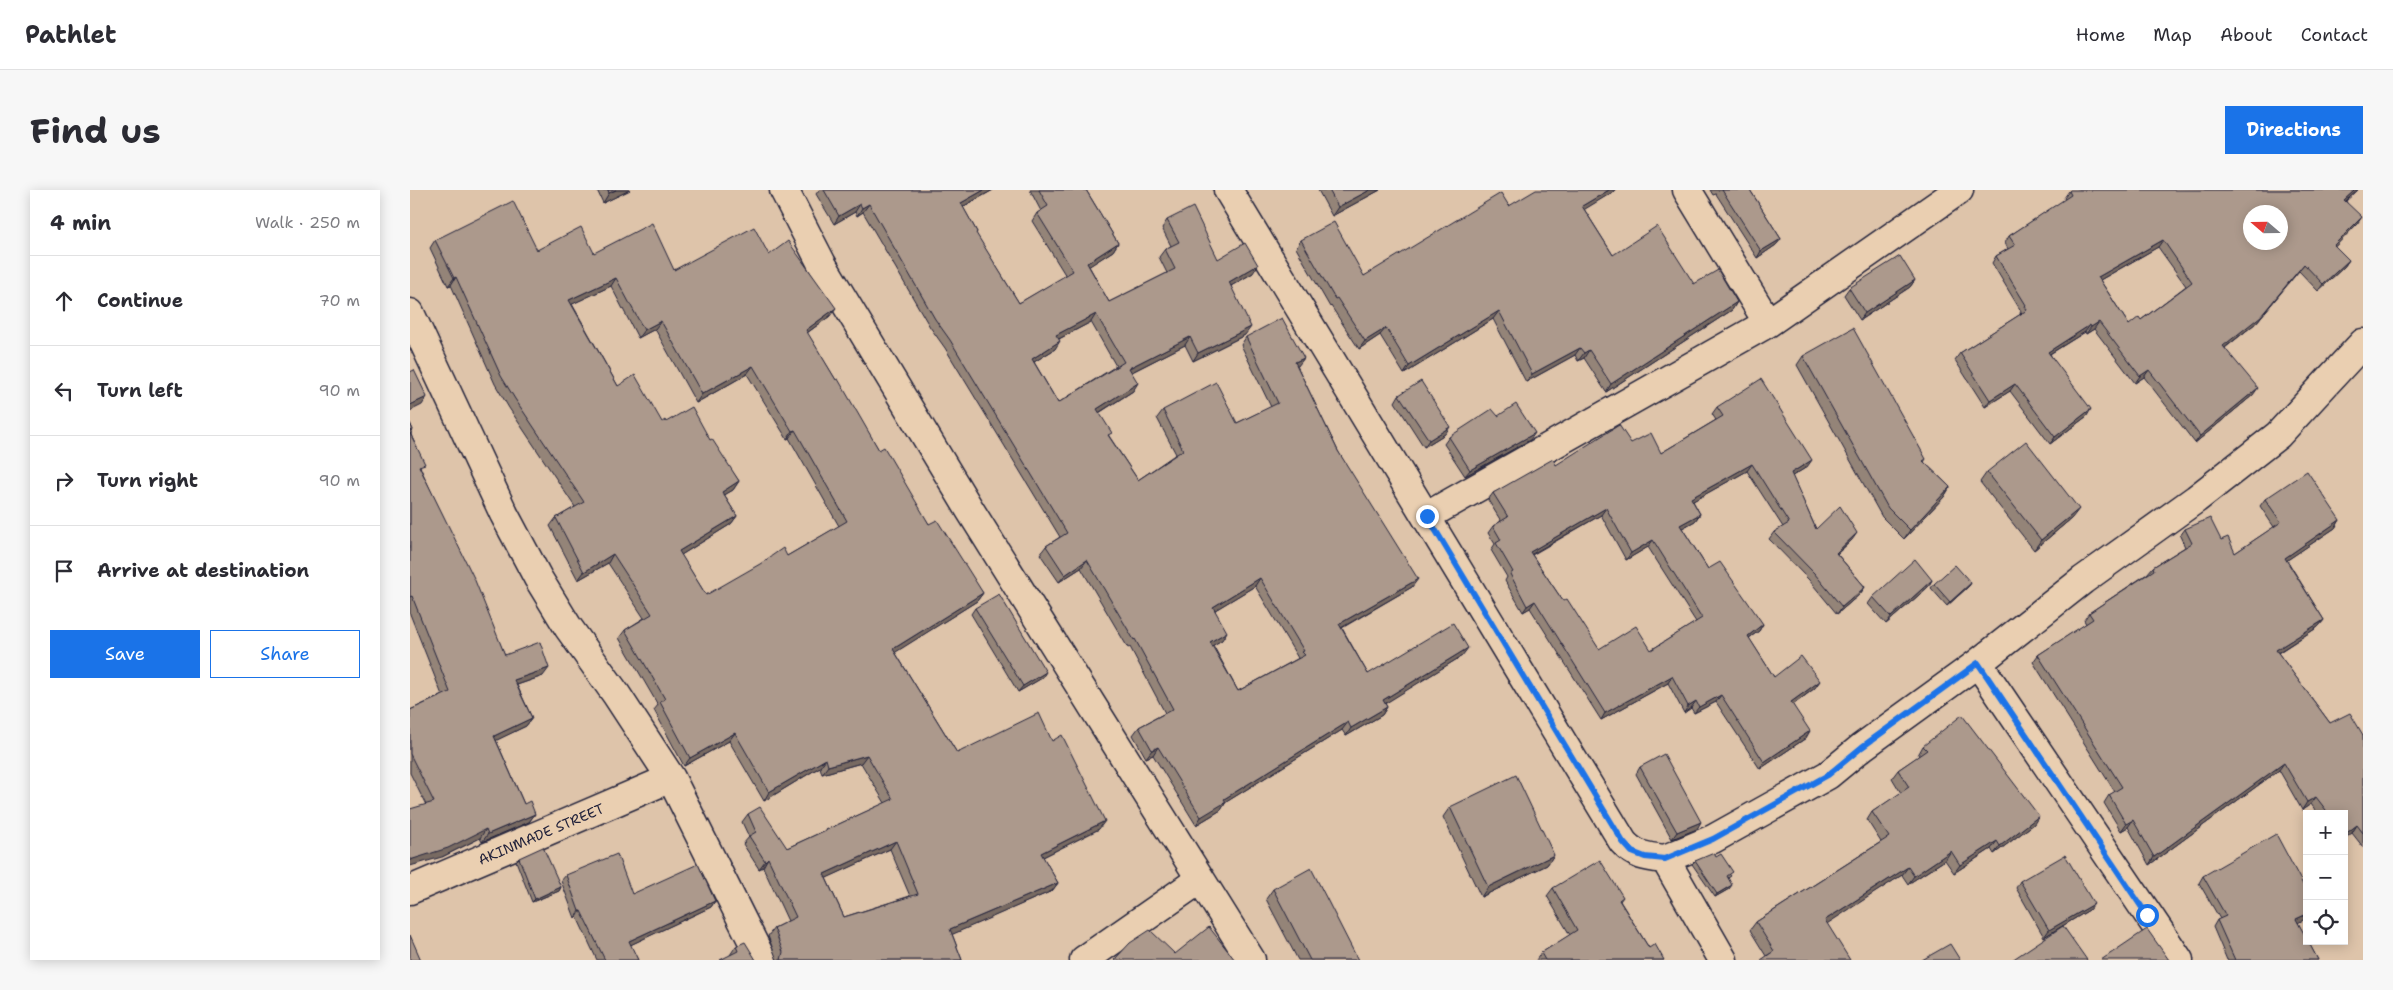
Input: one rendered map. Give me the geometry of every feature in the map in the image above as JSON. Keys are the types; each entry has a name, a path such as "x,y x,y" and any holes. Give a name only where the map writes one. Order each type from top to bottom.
{"street":[{"path":"784,190 822,264 959,493 1199,880 1251,960"},
{"path":"1228,190 1623,842 1632,852 1665,859 1713,839 1828,775 1862,747 1978,663 2083,580 2196,499 2278,435 2363,342"},
{"path":"1687,190 1768,323"},
{"path":"1427,516 1768,323 1959,190"},
{"path":"410,313 504,514 538,578 568,627 616,694 671,778 762,960"},
{"path":"1978,663 2179,960"},
{"name":"AKINMADE STREET","path":"410,890 671,778"},
{"path":"1665,859 1723,960"},
{"path":"1084,960 1199,880"}],"building":[{"path":"824,190 984,190 961,203 976,233 1019,303 1073,271 1037,213 1048,206 1039,190 1086,190 1118,243 1087,263 1109,302 1175,269 1165,249 1179,242 1167,220 1193,207 1218,259 1245,243 1258,265 1229,282 1251,327 1198,353 1190,337 1129,368 1138,383 1097,409 1112,433 1108,435 1138,480 1183,450 1163,410 1216,382 1237,423 1278,403 1246,337 1282,318 1304,358 1295,362 1338,451 1418,579 1339,624 1368,674 1453,623 1468,648 1383,700 1387,707 1351,728 1348,722 1224,799 1226,802 1201,817 1158,747 1152,750 1139,727 1173,709 1135,639 1087,560 1065,575 1046,546 1067,533 950,340 935,319 869,204 862,208 860,204 839,216","holes":["1096,314 1124,362 1058,403 1032,359 1060,341 1056,335","1260,578 1305,655 1238,691 1210,642 1227,632 1213,607"]},
{"path":"1329,190 1370,190 1338,207"},
{"path":"1536,190 1609,190 1582,206 1613,255 1657,226 1694,284 1718,270 1737,302 1611,384 1589,350 1584,353 1580,348 1532,374 1499,311 1409,366 1386,328 1365,341 1337,298 1335,299 1301,240 1334,222 1364,276 1501,193 1509,206"},
{"path":"1722,190 1750,190 1781,239 1761,251"},
{"path":"2070,190 2355,190 2344,200 2362,217 2334,245 2349,260 2323,284 2304,264 2261,316 2223,346 2258,388 2200,436 2149,370 2140,376 2099,322 2091,327 2090,325 2048,352 2091,409 2055,437 2015,384 1990,400 1960,353 2027,310 2026,305 1996,256 2015,245 2009,236 2071,195","holes":["2163,240 2192,282 2141,320 2139,317 2129,325 2098,277"]},
{"path":"513,201 537,250 581,227 594,253 652,223 674,270 754,227 769,255 788,241 836,308 806,330 836,380 838,379 879,450 884,447 929,524 937,520 983,593 893,649 957,753 1039,713 1052,741 1062,735 1105,821 1041,853 1058,883 950,929 962,960 781,960 783,952 774,928 796,917 768,858 765,861 749,836 756,832 748,814 760,807 787,848 893,799 867,755 828,766 826,759 769,792 735,733 690,758 660,702 665,699 625,630 652,614 613,554 584,572 556,518 584,502 501,376 456,277 454,278 435,240","holes":["616,278 644,330 661,321 702,394 753,366 792,431 795,430 847,521 787,556 783,548 760,564 706,595 679,551 737,516 722,492 739,481 712,439 710,440 692,407 666,422 665,420 662,422 635,375 618,386 569,300","896,841 918,894 844,917 824,874"]},
{"path":"1900,256 1915,280 1865,313 1849,288"},
{"path":"1853,328 1926,459 1923,461 1950,487 1910,530 1888,508 1803,356"},
{"path":"414,370 427,397 410,405 410,372"},
{"path":"1761,379 1812,460 1791,473 1816,529 1840,506 1857,533 1836,553 1865,587 1842,607 1814,573 1774,532 1789,523 1752,464 1691,498 1700,514 1680,525 1708,569 1720,562 1763,624 1748,636 1774,677 1801,656 1820,681 1791,702 1810,731 1764,762 1721,695 1699,707 1696,701 1688,706 1672,676 1605,713 1535,601 1527,606 1510,574 1513,572 1496,543 1501,540 1493,526 1508,517 1493,493 1553,459 1556,465 1619,425 1631,443 1651,433 1661,453 1723,416 1717,407","holes":["1606,508 1631,553 1653,540 1702,618 1651,650 1636,626 1599,649 1567,599 1563,601 1530,552"]},
{"path":"1421,381 1450,427 1429,440 1399,395"},
{"path":"1516,404 1535,433 1470,470 1449,437 1492,409 1498,416"},
{"path":"410,433 425,464 419,466 474,578 505,655 540,642 549,668 514,680 532,718 494,736 524,804 530,801 535,814 488,834 486,829 448,848 410,860 410,809 434,802 410,754 410,710 450,692 412,596 410,597"},
{"path":"2026,441 2079,509 2041,540 1987,472"},
{"path":"2307,471 2340,520 2285,558 2324,620 2276,650 2330,723 2350,713 2363,735 2363,833 2357,825 2348,832 2348,810 2326,810 2316,797 2307,802 2284,763 2154,857 2133,820 2126,824 2109,795 2122,787 2038,655 2093,619 2089,613 2154,570 2153,567 2192,543 2185,529 2210,518 2221,540 2228,537 2235,553 2281,522 2265,499"},
{"path":"1915,559 1932,580 1891,617 1873,597"},
{"path":"1955,565 1971,583 1950,602 1934,584"},
{"path":"999,594 1046,672 1023,686 975,608"},
{"path":"1962,715 2039,816 2000,846 1997,841 1960,865 1951,851 1914,876 1908,867 1825,920 1850,960 1761,960 1774,951 1756,922 1889,837 1872,812 1909,787 1898,770 1927,750 1923,746"},
{"path":"1664,754 1701,822 1677,832 1640,767"},
{"path":"1516,775 1554,855 1488,887 1450,807"},
{"path":"2276,834 2303,885 2303,916 2296,919 2303,932 2303,945 2310,945 2318,960 2235,960 2217,920 2226,916 2203,876"},
{"path":"543,847 561,887 535,899 519,858"},
{"path":"1714,853 1716,857 1721,854 1733,872 1727,876 1732,885 1717,894 1695,861"},
{"path":"617,854 632,894 698,864 715,901 629,941 638,960 605,960 581,911 579,911 566,875"},
{"path":"2065,855 2094,904 2049,930 2020,881"},
{"path":"1600,860 1623,897 1619,900 1649,948 1655,944 1664,960 1545,960 1541,953 1577,930 1553,888"},
{"path":"1311,868 1358,960 1310,960 1273,889"},
{"path":"2063,926 2087,960 2012,960"},
{"path":"1209,927 1235,960 1114,960 1130,943 1150,930 1175,954"},
{"path":"2147,929 2169,960 2101,960"},
{"path":"410,935 421,960 410,960"},
{"path":"745,942 756,960 720,960 738,951 736,946"},
{"path":"1950,944 1960,960 1922,960"}],"route":[{"path":"1427,516 1623,842 1632,852 1645,857 1665,859 1730,830 1828,775 1862,747 1978,663 2147,915"}]}
